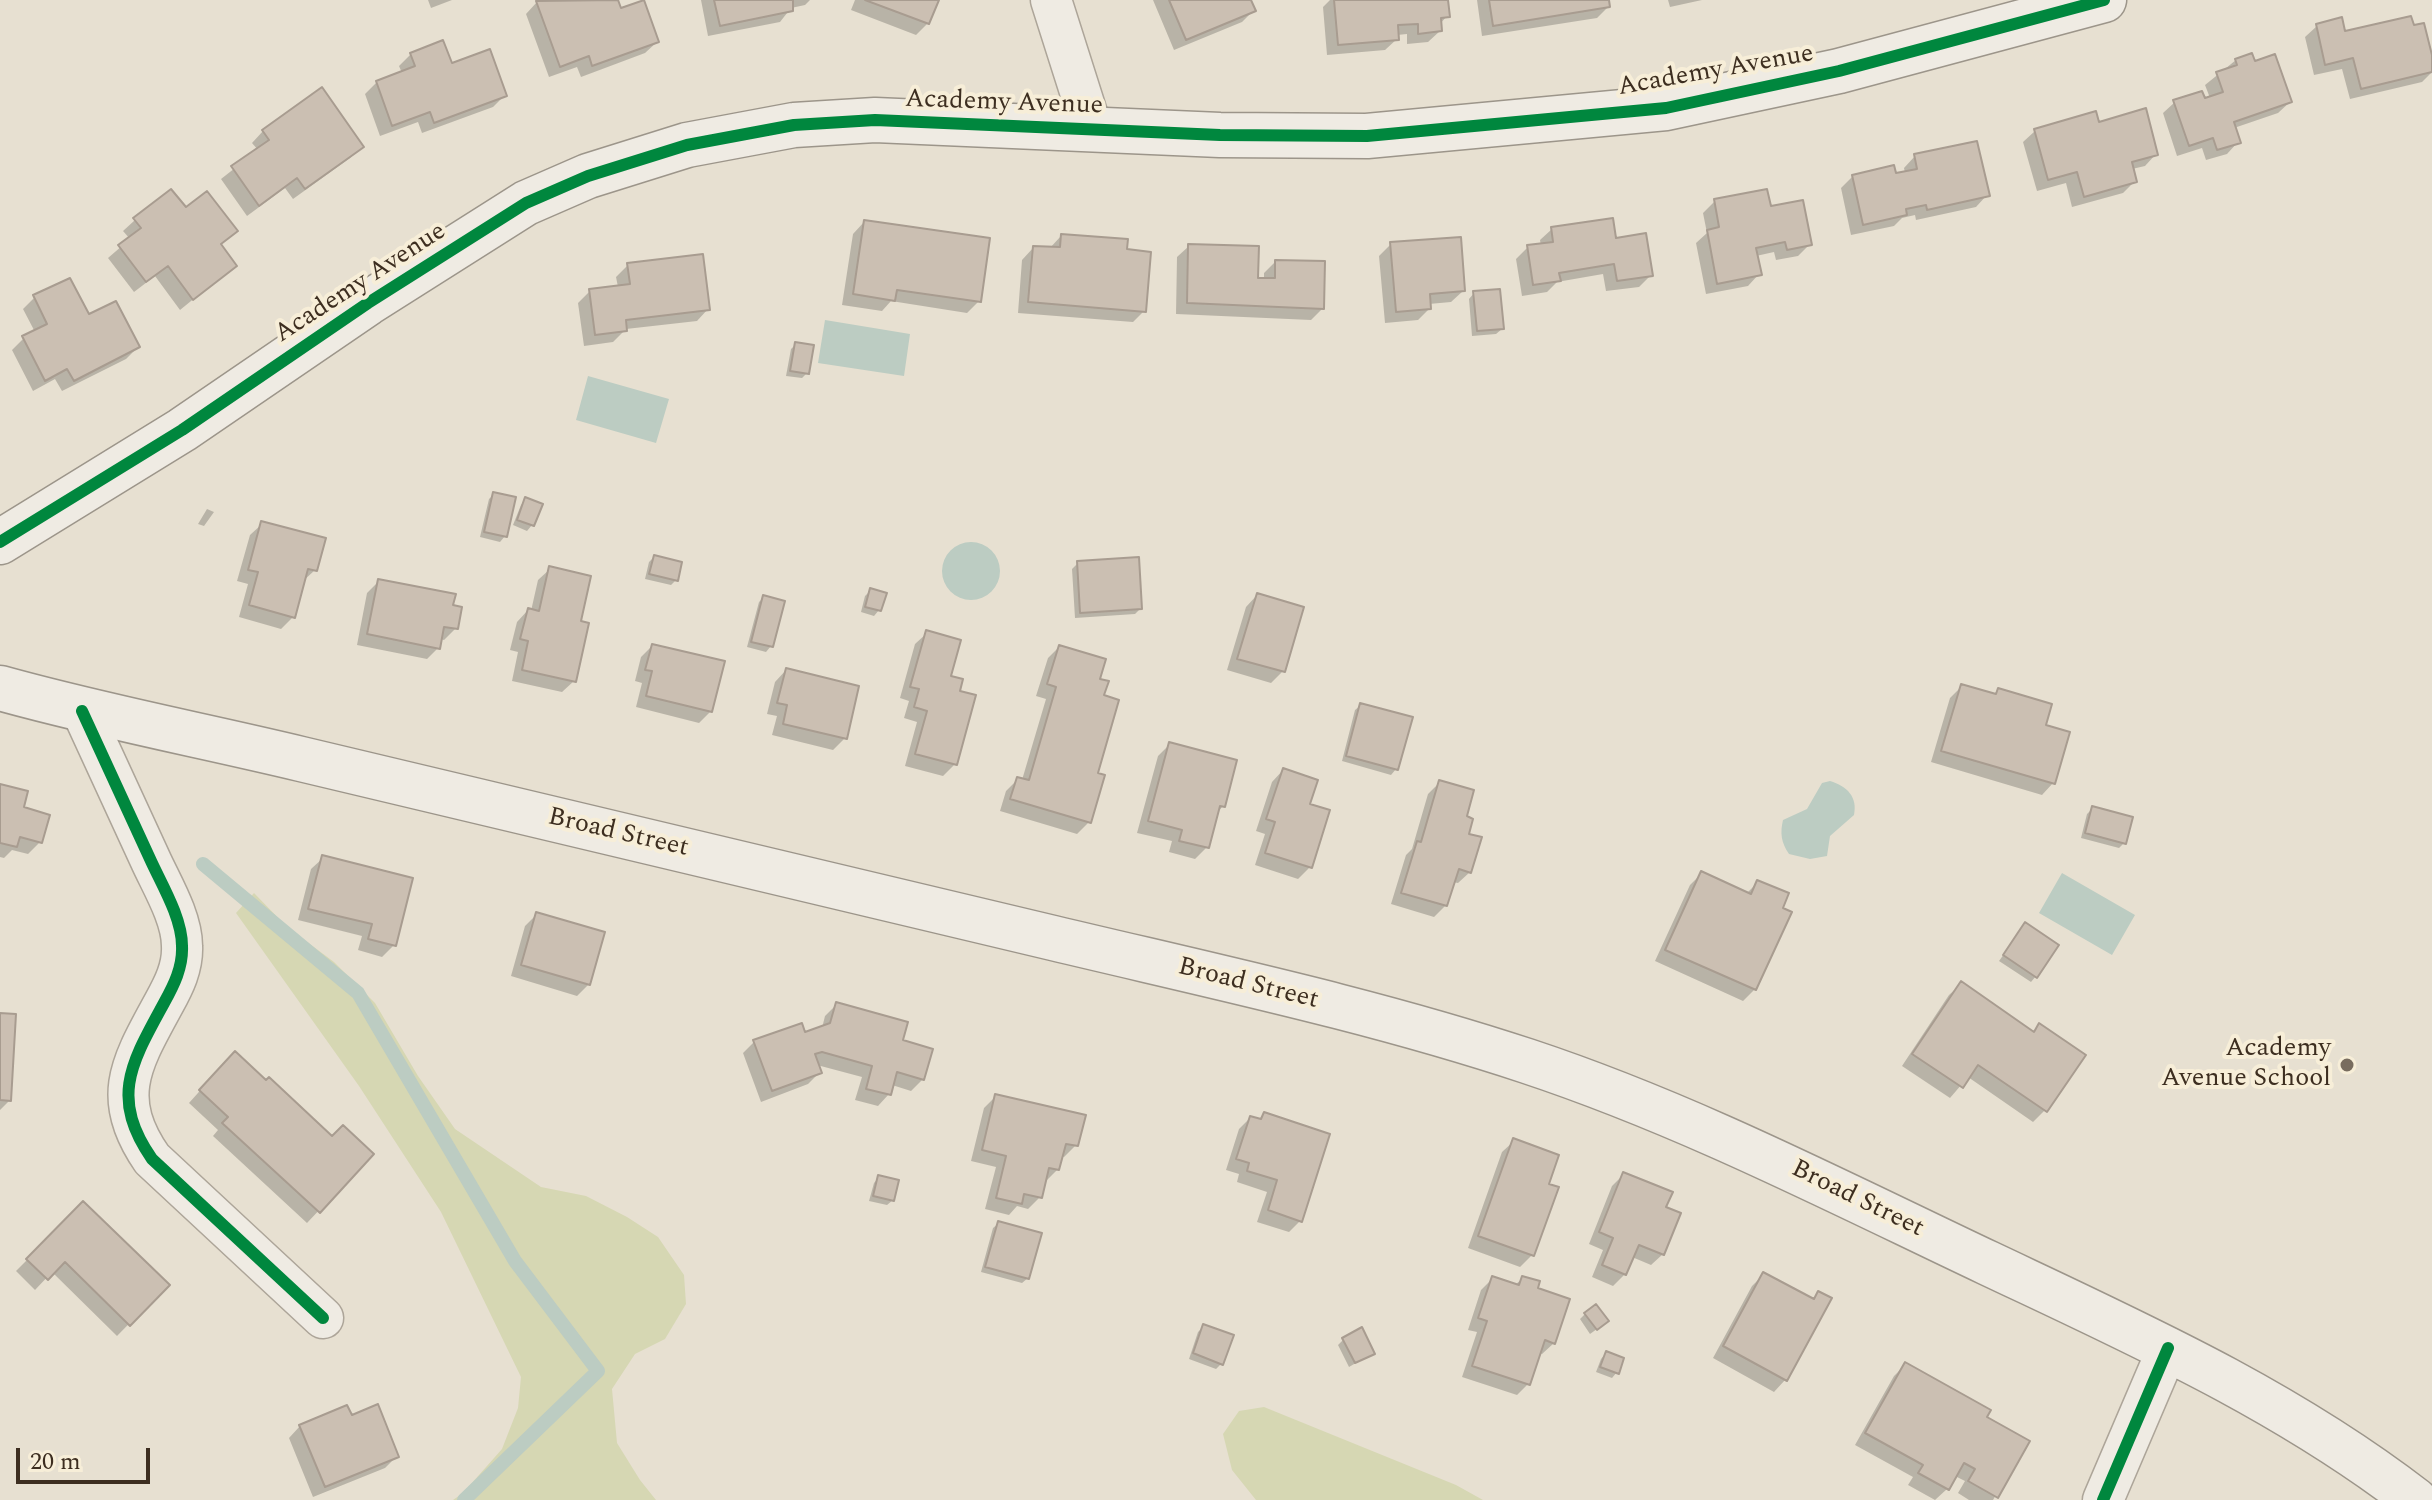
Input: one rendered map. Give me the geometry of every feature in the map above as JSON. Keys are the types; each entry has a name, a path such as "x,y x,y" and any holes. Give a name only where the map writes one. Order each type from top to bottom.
{"main road":[{"name":"Academy Avenue","path":"0,542 182,430 368,303 526,203 588,176 687,145 794,125 875,120 1220,135 1367,136 1666,108 1839,71 2104,0"},
{"name":"Broad Street","path":"0,688 82,711 256,748 1267,989 1499,1052 1626,1098 1791,1167 2168,1348 2306,1424 2415,1500"}],"street":[{"path":"1051,0 1092,129"},
{"path":"82,711 160,882 183,942 181,964 173,987 137,1054 129,1082 128,1111 137,1137 152,1159 323,1318"},
{"path":"2103,1500 2168,1348"}],"green space":[{"path":"254,893 287,927 334,962 375,1003 418,1076 455,1129 541,1187 586,1196 627,1217 658,1237 684,1275 686,1304 665,1339 635,1354 612,1389 617,1443 656,1500 453,1500 502,1449 518,1408 521,1377 441,1212 359,1086 236,913"},
{"path":"1264,1407 1456,1485 1483,1500 1256,1500 1232,1470 1223,1434 1239,1411"}],"shaded area":[{"path":"825,320 910,334 904,376 818,363"},
{"path":"588,376 669,399 656,443 576,420"},
{"path":"971,542 992,550 1000,571 992,592 971,600 950,592 942,571 950,550"},
{"path":"1830,781 1850,793 1854,815 1830,836 1827,856 1810,859 1789,854 1782,837 1783,820 1807,809 1822,783"},
{"path":"2062,873 2135,915 2112,955 2039,913"}],"building":[{"path":"618,0 621,8 644,0 659,42 592,66 589,56 560,67 536,1"},
{"path":"714,0 793,0 793,11 720,26"},
{"path":"865,0 939,0 929,24"},
{"path":"1169,0 1251,0 1256,11 1186,40"},
{"path":"1334,0 1448,0 1450,17 1441,18 1442,31 1418,34 1418,24 1398,25 1399,40 1338,45"},
{"path":"1489,0 1609,0 1610,7 1493,26"},
{"path":"2411,16 2414,25 2424,23 2432,55 2432,72 2361,89 2353,58 2325,65 2316,24 2342,17 2345,31"},
{"path":"443,40 452,63 490,49 507,96 434,123 430,112 392,126 376,81 415,66 410,53"},
{"path":"2252,53 2255,61 2275,54 2292,102 2234,122 2241,143 2217,150 2213,138 2189,146 2173,100 2202,91 2205,98 2223,92 2216,72 2237,65 2235,59"},
{"path":"322,87 364,147 305,189 297,178 259,206 231,166 269,140 262,130"},
{"path":"2146,108 2158,155 2132,162 2137,182 2084,197 2077,172 2048,180 2034,129 2096,111 2099,122"},
{"path":"1977,141 1990,196 1927,210 1926,205 1906,209 1907,215 1863,225 1852,175 1894,165 1896,173 1917,169 1914,154"},
{"path":"171,189 186,207 207,191 238,231 221,244 237,266 193,300 168,266 146,282 118,245 141,228 133,218"},
{"path":"1767,189 1771,206 1803,200 1812,245 1787,250 1785,242 1756,248 1762,275 1717,284 1707,230 1719,227 1714,199"},
{"path":"1613,218 1616,238 1646,233 1653,276 1617,281 1614,264 1559,273 1561,281 1533,285 1527,245 1553,242 1551,227"},
{"path":"864,220 990,238 981,302 897,290 895,301 853,294"},
{"path":"1061,234 1128,239 1127,249 1151,252 1146,312 1028,302 1033,246 1060,247"},
{"path":"1461,237 1465,291 1430,294 1431,309 1396,312 1390,242"},
{"path":"1188,244 1259,246 1258,278 1275,278 1275,260 1325,261 1324,309 1187,303"},
{"path":"703,254 710,310 626,320 627,331 595,335 589,289 630,284 627,263"},
{"path":"70,278 89,314 116,301 140,347 74,381 67,369 45,381 22,336 47,324 33,295"},
{"path":"1500,289 1504,329 1477,331 1473,291"},
{"path":"795,342 814,345 809,374 790,371"},
{"path":"493,492 516,497 507,537 484,532"},
{"path":"525,497 543,504 534,526 517,520"},
{"path":"261,521 326,538 317,571 308,569 295,618 249,605 258,572 248,570"},
{"path":"654,555 682,562 678,581 649,574"},
{"path":"1139,557 1142,609 1080,613 1077,561"},
{"path":"549,566 591,576 581,621 589,623 576,682 522,670 528,641 520,639 528,608 539,611"},
{"path":"378,579 456,594 453,605 462,607 458,629 444,627 440,649 367,634"},
{"path":"870,588 887,593 881,611 865,607"},
{"path":"1257,593 1304,607 1285,672 1237,659"},
{"path":"763,595 785,601 773,647 751,642"},
{"path":"926,630 961,640 951,676 963,679 960,691 976,695 957,765 915,754 927,711 914,707 919,689 910,687"},
{"path":"652,644 725,661 712,712 646,696 652,671 645,670"},
{"path":"1059,645 1106,659 1100,679 1109,681 1104,695 1119,700 1098,773 1105,775 1091,823 1010,799 1017,777 1029,780 1056,687 1047,684"},
{"path":"786,668 859,686 847,739 783,724 787,705 777,703"},
{"path":"1961,684 1996,694 1998,688 2052,704 2046,725 2070,732 2055,784 1941,751"},
{"path":"1360,703 1413,717 1398,770 1346,756"},
{"path":"1169,742 1237,760 1225,807 1220,806 1209,848 1179,841 1182,830 1148,821"},
{"path":"1283,768 1318,780 1310,804 1330,810 1312,868 1265,853 1275,822 1266,819"},
{"path":"1439,780 1474,790 1467,816 1473,819 1469,834 1482,837 1471,873 1459,869 1447,906 1401,893 1417,841 1421,842"},
{"path":"0,784 28,791 24,807 50,815 42,843 20,837 17,847 0,843"},
{"path":"2092,806 2133,817 2126,844 2085,833"},
{"path":"322,855 413,878 396,946 368,939 372,924 308,909"},
{"path":"1701,871 1751,894 1757,880 1789,893 1783,908 1792,912 1756,990 1665,950"},
{"path":"536,912 605,932 590,985 521,965"},
{"path":"2025,922 2059,945 2037,978 2003,955"},
{"path":"1961,981 2034,1032 2039,1023 2086,1055 2047,1112 1978,1065 1963,1088 1912,1054"},
{"path":"836,1002 908,1022 903,1040 933,1049 924,1080 897,1072 891,1095 866,1089 872,1066 822,1052 815,1054 822,1073 772,1091 753,1040 802,1023 805,1032 830,1023"},
{"path":"0,1013 16,1014 11,1101 0,1100"},
{"path":"235,1051 266,1080 269,1077 332,1136 343,1125 374,1154 320,1213 222,1123 228,1117 199,1090"},
{"path":"995,1094 1086,1115 1078,1146 1066,1144 1059,1170 1049,1168 1042,1198 1024,1194 1022,1204 996,1198 1006,1156 982,1150"},
{"path":"1264,1112 1330,1134 1302,1222 1268,1210 1277,1180 1247,1171 1249,1163 1236,1159 1250,1116 1261,1119"},
{"path":"1513,1138 1559,1155 1549,1184 1559,1187 1534,1256 1478,1236"},
{"path":"1623,1172 1673,1192 1666,1207 1681,1213 1664,1255 1639,1245 1626,1275 1602,1265 1613,1238 1599,1232"},
{"path":"878,1175 899,1180 894,1201 873,1196"},
{"path":"83,1201 170,1285 130,1326 65,1262 48,1280 26,1259"},
{"path":"998,1221 1042,1233 1029,1279 985,1267"},
{"path":"1763,1272 1814,1299 1818,1291 1832,1298 1787,1381 1723,1346"},
{"path":"1492,1276 1519,1285 1522,1276 1540,1281 1538,1288 1570,1299 1555,1344 1545,1340 1530,1385 1472,1366 1487,1321 1478,1318"},
{"path":"1596,1304 1609,1321 1597,1330 1584,1313"},
{"path":"1203,1324 1234,1335 1223,1365 1193,1353"},
{"path":"1362,1327 1375,1354 1355,1363 1342,1338"},
{"path":"1606,1351 1624,1358 1619,1374 1600,1367"},
{"path":"1905,1362 1991,1410 1987,1417 2030,1441 1998,1498 1968,1481 1975,1469 1964,1463 1949,1490 1918,1473 1923,1465 1865,1433"},
{"path":"378,1404 399,1457 325,1487 299,1425 347,1405 352,1415"}],"waterway":[{"path":"203,864 358,993 515,1261 598,1371 464,1500"}],"cycle path":[{"path":"0,542 182,430 368,303 526,203 588,176 687,145 794,125 875,120 1220,135 1367,136 1666,108 1839,71 2104,0"},
{"path":"82,711 171,902 181,935 182,954 177,976 143,1044 130,1080 128,1098 131,1117 152,1159 323,1318"},
{"path":"2103,1500 2168,1348"}],"place":[{"name":"Academy Avenue School","path":"2347,1065"}]}
